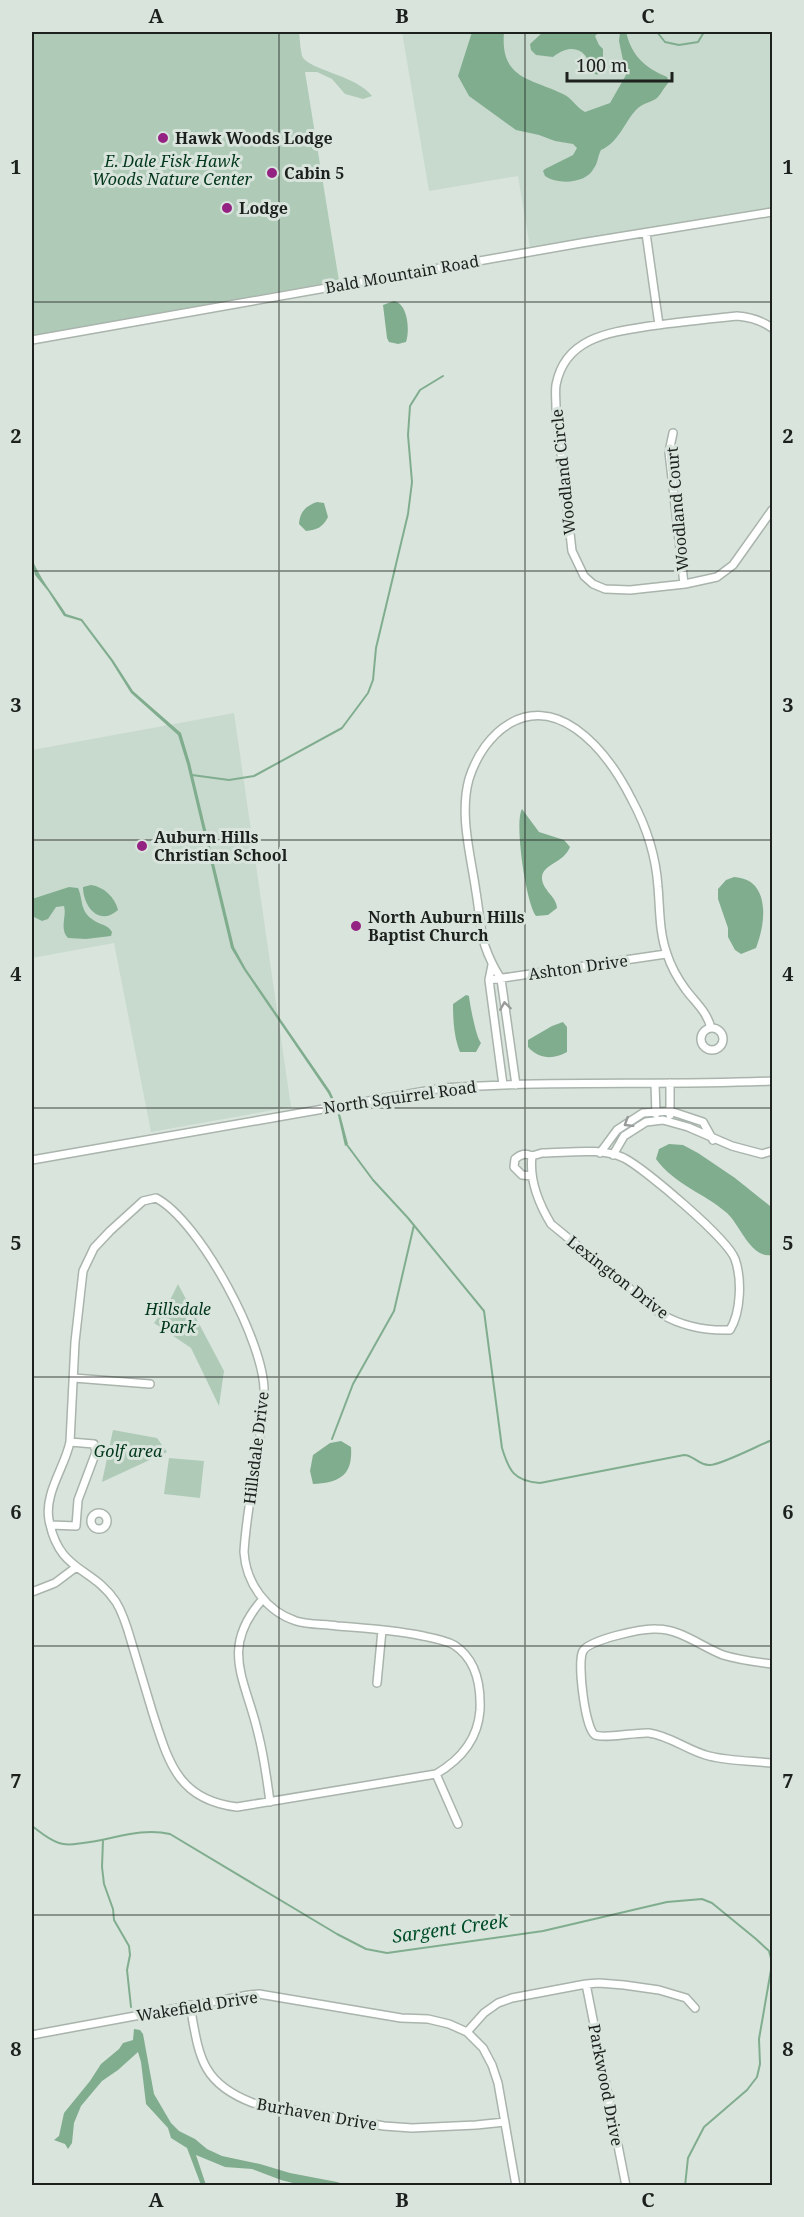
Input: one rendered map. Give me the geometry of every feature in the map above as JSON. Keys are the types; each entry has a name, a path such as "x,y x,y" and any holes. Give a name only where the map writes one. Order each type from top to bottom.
{"street":[{"name":"Bald Mountain Road","path":"32,339 772,212"},
{"path":"646,233 659,325"},
{"name":"Woodland Circle","path":"772,328 750,317 737,316 604,334 579,346 561,370 556,384 556,408 568,533 572,551 584,576 593,584 618,591 701,582 725,572 734,565 772,510"},
{"name":"Woodland Court","path":"673,433 669,452 684,584"},
{"path":"516,1085 501,979 492,965 483,935 466,824 466,792 473,768 492,736 510,723 530,717 558,719 584,736 604,757 629,794 651,846 666,954 681,983 707,1016 711,1028"},
{"name":"Ashton Drive","path":"489,980 666,954"},
{"path":"492,965 489,980 503,1085"},
{"path":"496,1031 508,1029"},
{"name":"North Squirrel Road","path":"32,1160 443,1088 772,1080"},
{"path":"670,1083 670,1121"},
{"path":"655,1084 657,1121"},
{"path":"600,1153 616,1130 643,1113 670,1111 703,1122 713,1140"},
{"path":"613,1155 624,1136 646,1122 657,1121 670,1121 713,1140 762,1154 772,1151"},
{"name":"Lexington Drive","path":"542,1153 613,1155 623,1158 645,1173 725,1243 735,1259 738,1277 738,1307 730,1330 681,1325 661,1314 551,1224 540,1206 532,1176 532,1156 542,1153"},
{"path":"532,1156 519,1155 515,1159 514,1167 522,1175 532,1176"},
{"name":"Hillsdale Drive","path":"156,1198 163,1202 192,1232 208,1252 240,1313 261,1364 264,1392 244,1552 245,1564 262,1600 297,1621 408,1633 452,1644 464,1653 476,1675 480,1689 479,1717 477,1729 459,1758 451,1766 436,1774 414,1779 237,1807 224,1806 201,1797 181,1780 168,1758 121,1612 108,1592 75,1568 59,1550 51,1525 50,1502 68,1455 70,1442 80,1284 87,1259 110,1231 134,1208 143,1201 156,1198"},
{"path":"74,1378 150,1384"},
{"path":"70,1442 94,1444 96,1452 78,1500 76,1526"},
{"path":"51,1525 92,1526"},
{"path":"32,1592 55,1583 75,1568"},
{"path":"262,1600 245,1622 238,1649 239,1668 258,1733 270,1802"},
{"path":"772,1664 724,1655 680,1633 660,1629 641,1630 588,1646 583,1651 581,1668 586,1720 590,1730 596,1735 639,1732 654,1734 672,1739 709,1756 772,1763"},
{"path":"377,1683 382,1630"},
{"path":"436,1774 458,1824"},
{"path":"516,2186 492,2065 483,2048 467,2032 484,2013 498,2003 512,1998 586,1984 624,1985 659,1990 686,1998 695,2008"},
{"name":"Parkwood Drive","path":"586,1984 626,2186"},
{"name":"Wakefield Drive","path":"32,2035 260,1994 401,2018 428,2019 449,2024 467,2032"},
{"name":"Burhaven Drive","path":"190,2005 202,2061 211,2075 228,2092 253,2103 384,2126 412,2128 476,2126 505,2122"}],"shaded area":[{"path":"402,32 772,32 772,209 530,248 518,176 429,191"},
{"path":"472,32 504,32 504,48 512,68 529,80 566,96 585,112 610,103 626,75 619,41 620,32 626,32 640,60 667,77 669,82 657,98 636,110 617,137 601,150 590,173 578,180 557,181 545,176 543,171 573,155 577,148 573,144 516,130 469,96 458,76"},
{"path":"543,32 599,32 595,36 603,49 603,67 597,75 592,72 583,53 573,49 560,52 553,57 536,55 531,50 530,44"},
{"path":"394,301 399,303 405,312 408,325 406,342 398,344 389,342 387,338 383,305"},
{"path":"317,502 324,503 328,517 319,527 306,531 299,524 302,512"},
{"path":"32,559 66,614 82,619 133,691 181,733 234,947 246,969 330,1091 339,1110 348,1144 345,1146 337,1111 328,1093 231,948 178,735 131,693 111,661 81,621 64,616 35,575"},
{"name":"Auburn Hills Christian School","path":"234,713 291,1107 151,1132 114,943 32,958 32,750"},
{"path":"522,809 539,832 564,840 570,847 563,857 543,873 543,882 555,900 557,908 548,915 536,916 528,896 520,845 519,830"},
{"path":"734,877 754,885 763,904 762,927 756,948 741,954 735,950 728,937 728,928 718,899 718,889 726,880"},
{"path":"91,885 108,893 118,910 105,916 93,912 86,901 83,887"},
{"path":"69,887 78,888 85,912 95,921 108,927 112,932 111,936 86,939 68,938 64,930 64,906 56,907 48,919 42,921 32,916 32,899"},
{"path":"466,995 469,996 475,1028 481,1043 476,1052 460,1052 455,1034 453,1004"},
{"path":"563,1022 567,1027 567,1052 546,1057 528,1047 528,1040"},
{"path":"669,1144 683,1145 698,1153 735,1178 770,1206 772,1255 758,1252 746,1240 727,1213 672,1176 664,1168 656,1159 659,1149"},
{"path":"341,1441 351,1447 350,1464 347,1471 343,1476 331,1482 313,1484 310,1471 313,1455 330,1443"},
{"path":"134,2029 140,2030 143,2034 154,2094 171,2123 179,2131 222,2156 346,2185 301,2185 252,2169 225,2167 196,2155 206,2185 201,2185 187,2148 171,2138 168,2128 146,2104 138,2052 102,2081 81,2106 74,2123 72,2143 68,2149 65,2144 54,2140 59,2136 64,2113 101,2064 123,2043 133,2040"}],"green space":[{"name":"E. Dale Fisk Hawk Woods Nature Center","path":"32,32 299,32 302,56 306,61 355,83 372,96 363,99 345,94 332,79 317,72 305,72 339,281 32,336"},
{"name":"Hillsdale Park","path":"178,1284 224,1371 219,1406 191,1348 154,1323 168,1304"},
{"name":"Golf area","path":"113,1430 157,1438 167,1452 102,1482"},
{"path":"169,1458 204,1461 200,1498 164,1494"}],"waterway":[{"path":"657,32 665,42 679,45 698,42 704,32"},
{"path":"192,775 229,780 254,776 342,728 368,693 373,680 376,648 408,514 412,482 408,435 410,406 420,390 443,376"},
{"path":"347,1145 373,1180 408,1218 484,1311 502,1448 510,1469 518,1477 540,1483 684,1455 710,1465 772,1440"},
{"path":"332,1439 353,1384 394,1311 414,1225"},
{"name":"Sargent Creek","path":"32,1826 52,1840 68,1845 137,1833 170,1834 337,1934 366,1949 387,1953 543,1931 667,1902 702,1899 712,1903 756,1939 769,1951 772,1962"},
{"path":"103,1840 104,1884 113,1909 114,1920 129,1946 127,1970 131,2007"},
{"name":"Sargent Creek","path":"685,2186 688,2158 704,2127 747,2090 757,2077 760,2064 759,2039 772,1964"}],"place":[{"name":"Hawk Woods Lodge","path":"163,138"},
{"name":"Cabin 5","path":"272,173"},
{"name":"Lodge","path":"227,208"},
{"name":"Auburn Hills Christian School","path":"142,846"},
{"name":"North Auburn Hills Baptist Church","path":"356,926"}]}
